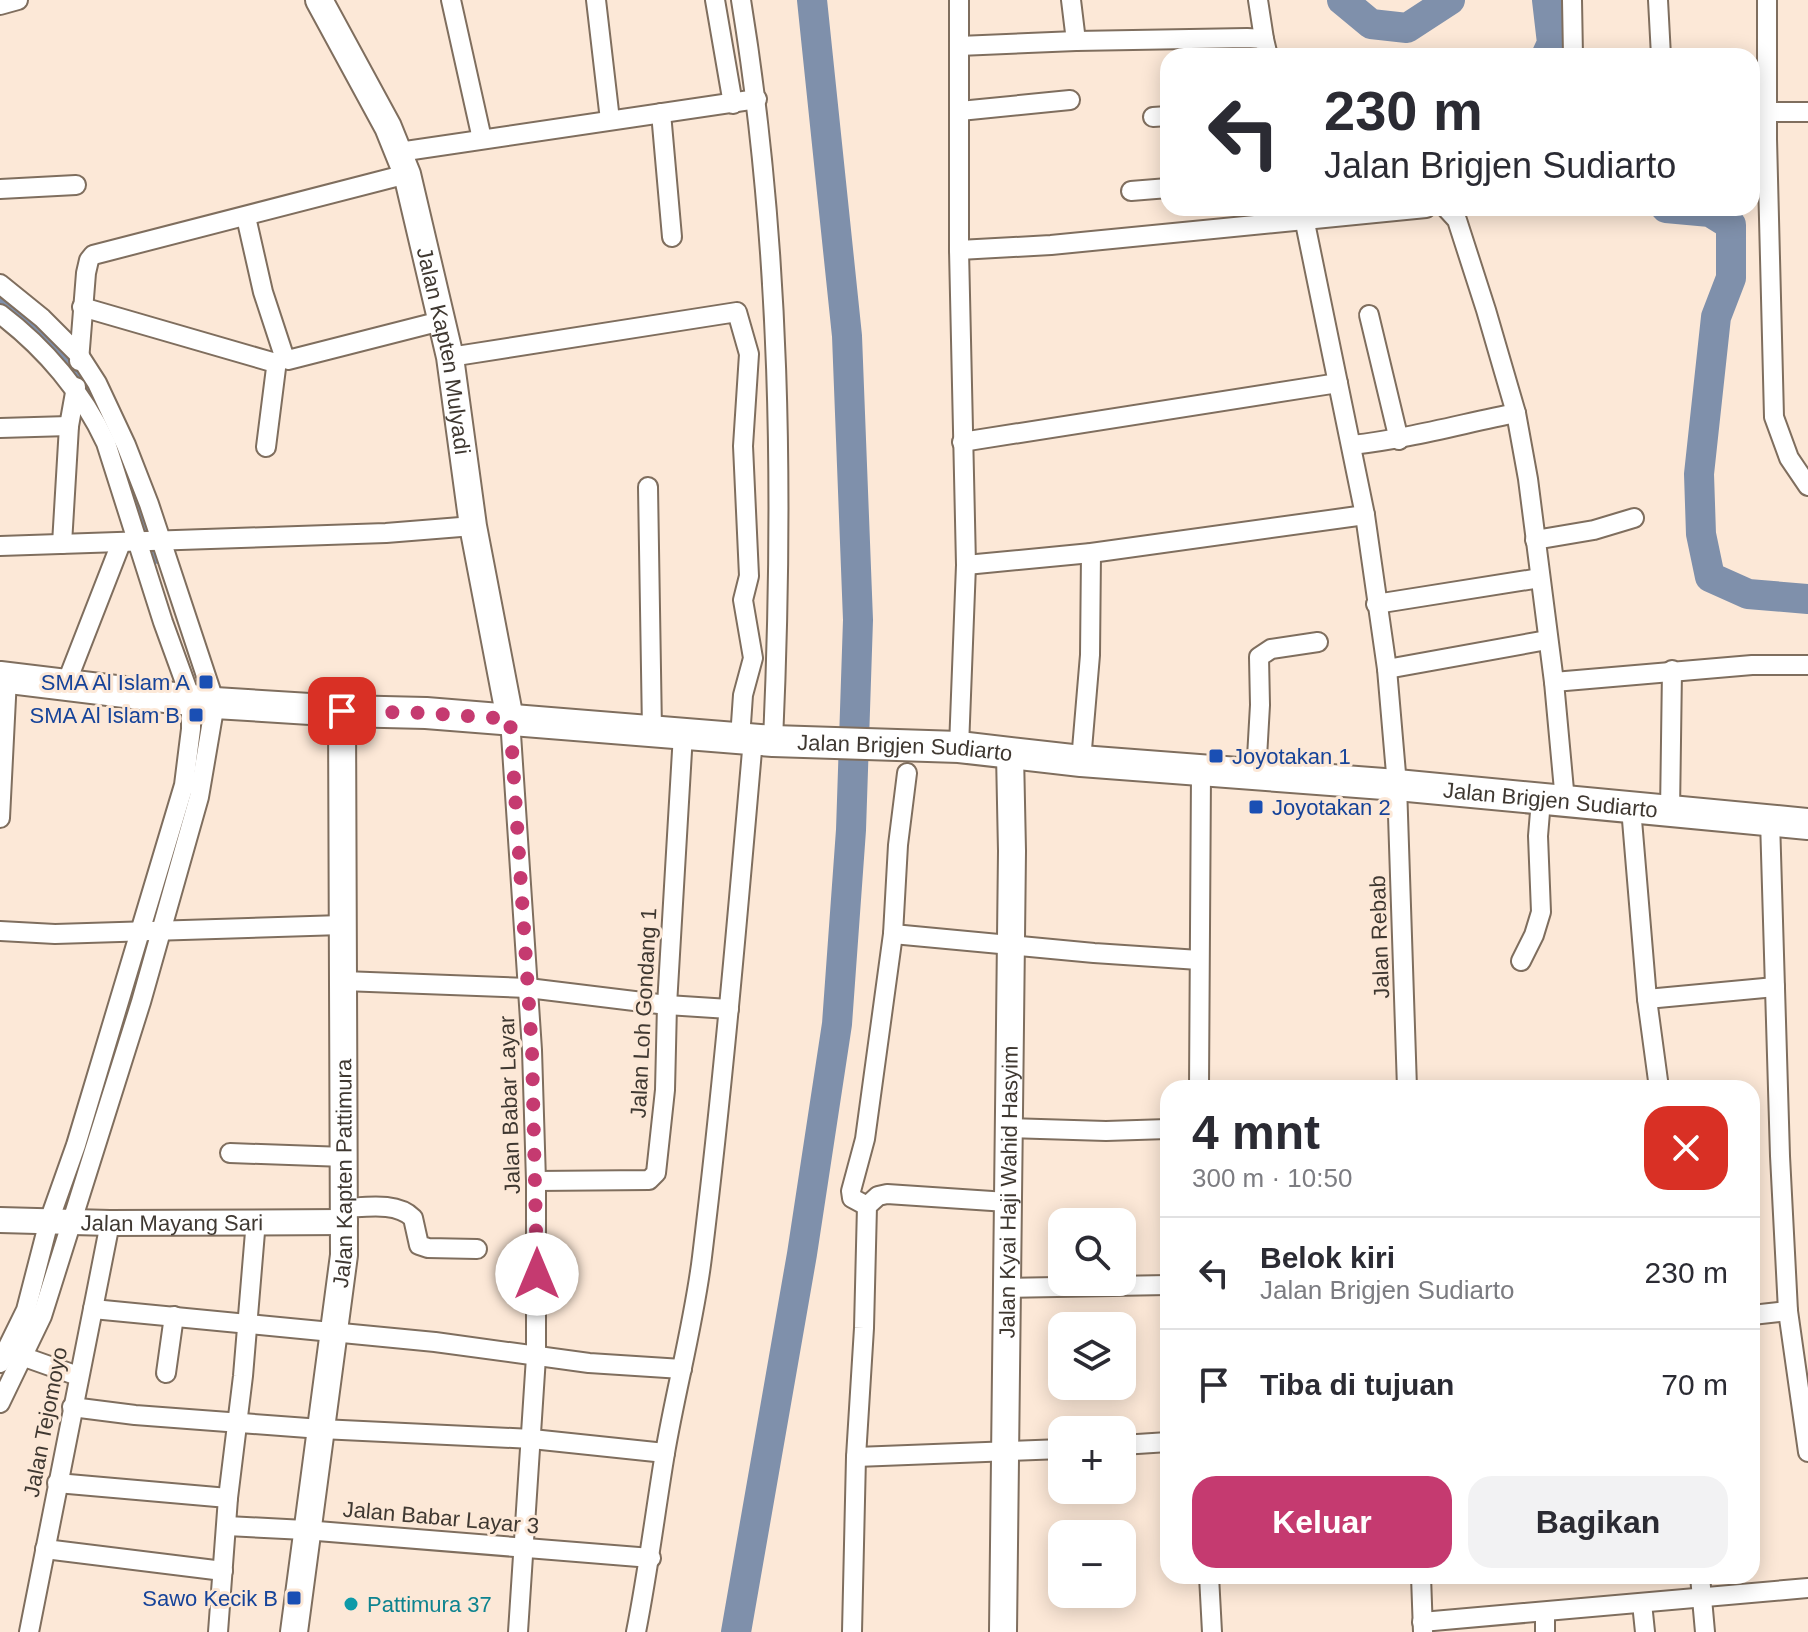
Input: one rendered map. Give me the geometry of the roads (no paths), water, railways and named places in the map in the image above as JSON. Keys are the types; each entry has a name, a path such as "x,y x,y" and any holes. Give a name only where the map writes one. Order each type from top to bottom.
{"main road":[{"name":"Jalan Kapten Mulyadi","path":"319,0 403,163 450,357 473,526 510,719"},
{"name":"Jalan Brigjen Sudiarto","path":"3,678 203,701 342,711 426,713 767,740 959,747 1201,772 1397,785 1808,824"},
{"name":"Jalan Kapten Pattimura","path":"294,1632 305,1530 342,1286 346,1215 342,711"},
{"name":"Jalan Kyai Haji Wahid Hasyim","path":"1003,1632 1010,754"}],"street":[{"path":"0,5 18,0"},
{"path":"451,0 482,139"},
{"path":"596,0 610,120"},
{"path":"715,0 733,104"},
{"path":"636,1632 651,1558 665,1453 702,1259 729,1009 767,740 779,610 778,393 765,165 741,0"},
{"path":"959,0 959,250 966,565 959,747"},
{"path":"1071,0 1076,41"},
{"path":"959,46 1226,37 1266,48 1258,0"},
{"path":"1572,0 1573,48"},
{"path":"1658,0 1661,48"},
{"path":"1760,135 1766,112 1767,0"},
{"path":"62,544 69,426 76,389 82,307 89,260 93,255 246,217 482,139 757,99"},
{"path":"960,111 1070,100"},
{"path":"1766,112 1808,112"},
{"path":"661,113 672,237"},
{"path":"1760,158 1774,417 1789,458 1808,486"},
{"path":"0,189 76,185"},
{"path":"1131,191 1160,189"},
{"path":"959,250 1051,245 1287,216"},
{"name":"Jalan Rebab","path":"1303,216 1365,515 1387,669 1397,785 1407,1080"},
{"path":"1453,216 1516,413 1528,479 1554,682 1553,800 1538,836 1541,912 1521,961"},
{"path":"246,217 263,292 288,360 441,321"},
{"path":"0,284 42,318 79,360 97,383 112,413 163,622 203,701 191,729 184,785 150,930 76,1145 62,1221 10,1354 0,1403"},
{"path":"82,307 272,362 276,368 266,447"},
{"path":"450,357 737,312 749,354 743,446 749,576 743,600 753,658 743,695 767,740"},
{"path":"0,314 76,389 106,443 144,541 66,684"},
{"path":"1369,315 1399,440"},
{"path":"962,442 1338,383"},
{"path":"1352,445 1399,440 1438,428 1516,413"},
{"path":"0,428 69,426"},
{"path":"648,487 652,730"},
{"path":"966,565 1091,553 1365,515"},
{"path":"1535,540 1594,530 1634,518"},
{"path":"0,546 386,533 473,526"},
{"path":"1081,761 1090,655 1091,553"},
{"path":"1376,604 1540,578"},
{"path":"1387,669 1547,640"},
{"path":"1256,775 1259,657 1271,649 1318,642"},
{"path":"1554,682 1672,670 1808,665"},
{"path":"1670,812 1672,670"},
{"path":"0,818 3,678"},
{"name":"Jalan Babar Layar","path":"510,719 528,988 536,1181 536,1357 518,1632"},
{"name":"Jalan Loh Gondang 1","path":"536,1181 649,1180 656,1173 665,1090 683,734"},
{"path":"1199,1080 1201,772"},
{"path":"867,1206 852,1198 851,1191 865,1139 893,934 898,845 907,773"},
{"path":"1631,808 1647,999 1658,1080"},
{"path":"1770,820 1788,1311 1808,1452"},
{"path":"0,931 55,934 342,925"},
{"path":"893,934 1199,960"},
{"path":"343,981 528,988 667,1005 729,1009"},
{"path":"1647,999 1775,987"},
{"path":"1008,1128 1160,1129"},
{"path":"230,1153 345,1157"},
{"path":"852,1632 867,1206 878,1196 887,1194 1007,1202"},
{"path":"346,1215 387,1207 401,1210 413,1218 419,1245 477,1249"},
{"name":"Jalan Mayang Sari","path":"0,1220 110,1223 346,1215"},
{"path":"218,1632 256,1220"},
{"name":"Jalan Tejomoyo","path":"29,1632 110,1223"},
{"path":"1006,1288 1160,1285"},
{"path":"93,1309 435,1342 536,1357 682,1369"},
{"path":"1760,1314 1788,1311"},
{"path":"166,1373 174,1316"},
{"path":"10,1354 78,1376"},
{"path":"72,1407 135,1415 321,1429 532,1439 665,1453"},
{"path":"1136,1444 1160,1443"},
{"path":"856,1457 1048,1450"},
{"path":"57,1483 228,1498"},
{"name":"Jalan Babar Layar 3","path":"227,1526 651,1558"},
{"path":"45,1549 223,1571"},
{"path":"1209,1584 1212,1632"},
{"path":"1421,1584 1423,1627 1545,1612 1808,1588"},
{"path":"1701,1584 1705,1632"},
{"path":"1642,1603 1645,1632"},
{"path":"1545,1612 1545,1632"}],"waterway":[{"path":"736,1632 802,1254 837,1024 851,830 858,620 847,336 812,0"},
{"path":"1342,0 1371,24 1407,28 1450,0"},
{"path":"1547,0 1552,43 1550,48"},
{"path":"1716,216 1731,225 1731,278 1716,317 1699,474 1701,534 1710,577 1748,594 1808,599"},
{"path":"0,294 71,369 86,395"},
{"path":"119,460 158,555"},
{"path":"112,1053 156,919 168,870 181,842"},
{"path":"42,1291 62,1211"}],"place":[{"name":"SMA Al Islam A","path":"206,682"},
{"name":"SMA Al Islam B","path":"196,715"},
{"name":"Joyotakan 1","path":"1216,756"},
{"name":"Joyotakan 2","path":"1256,807"},
{"name":"Sawo Kecik B","path":"294,1598"},
{"name":"Pattimura 37","path":"351,1604"}]}
